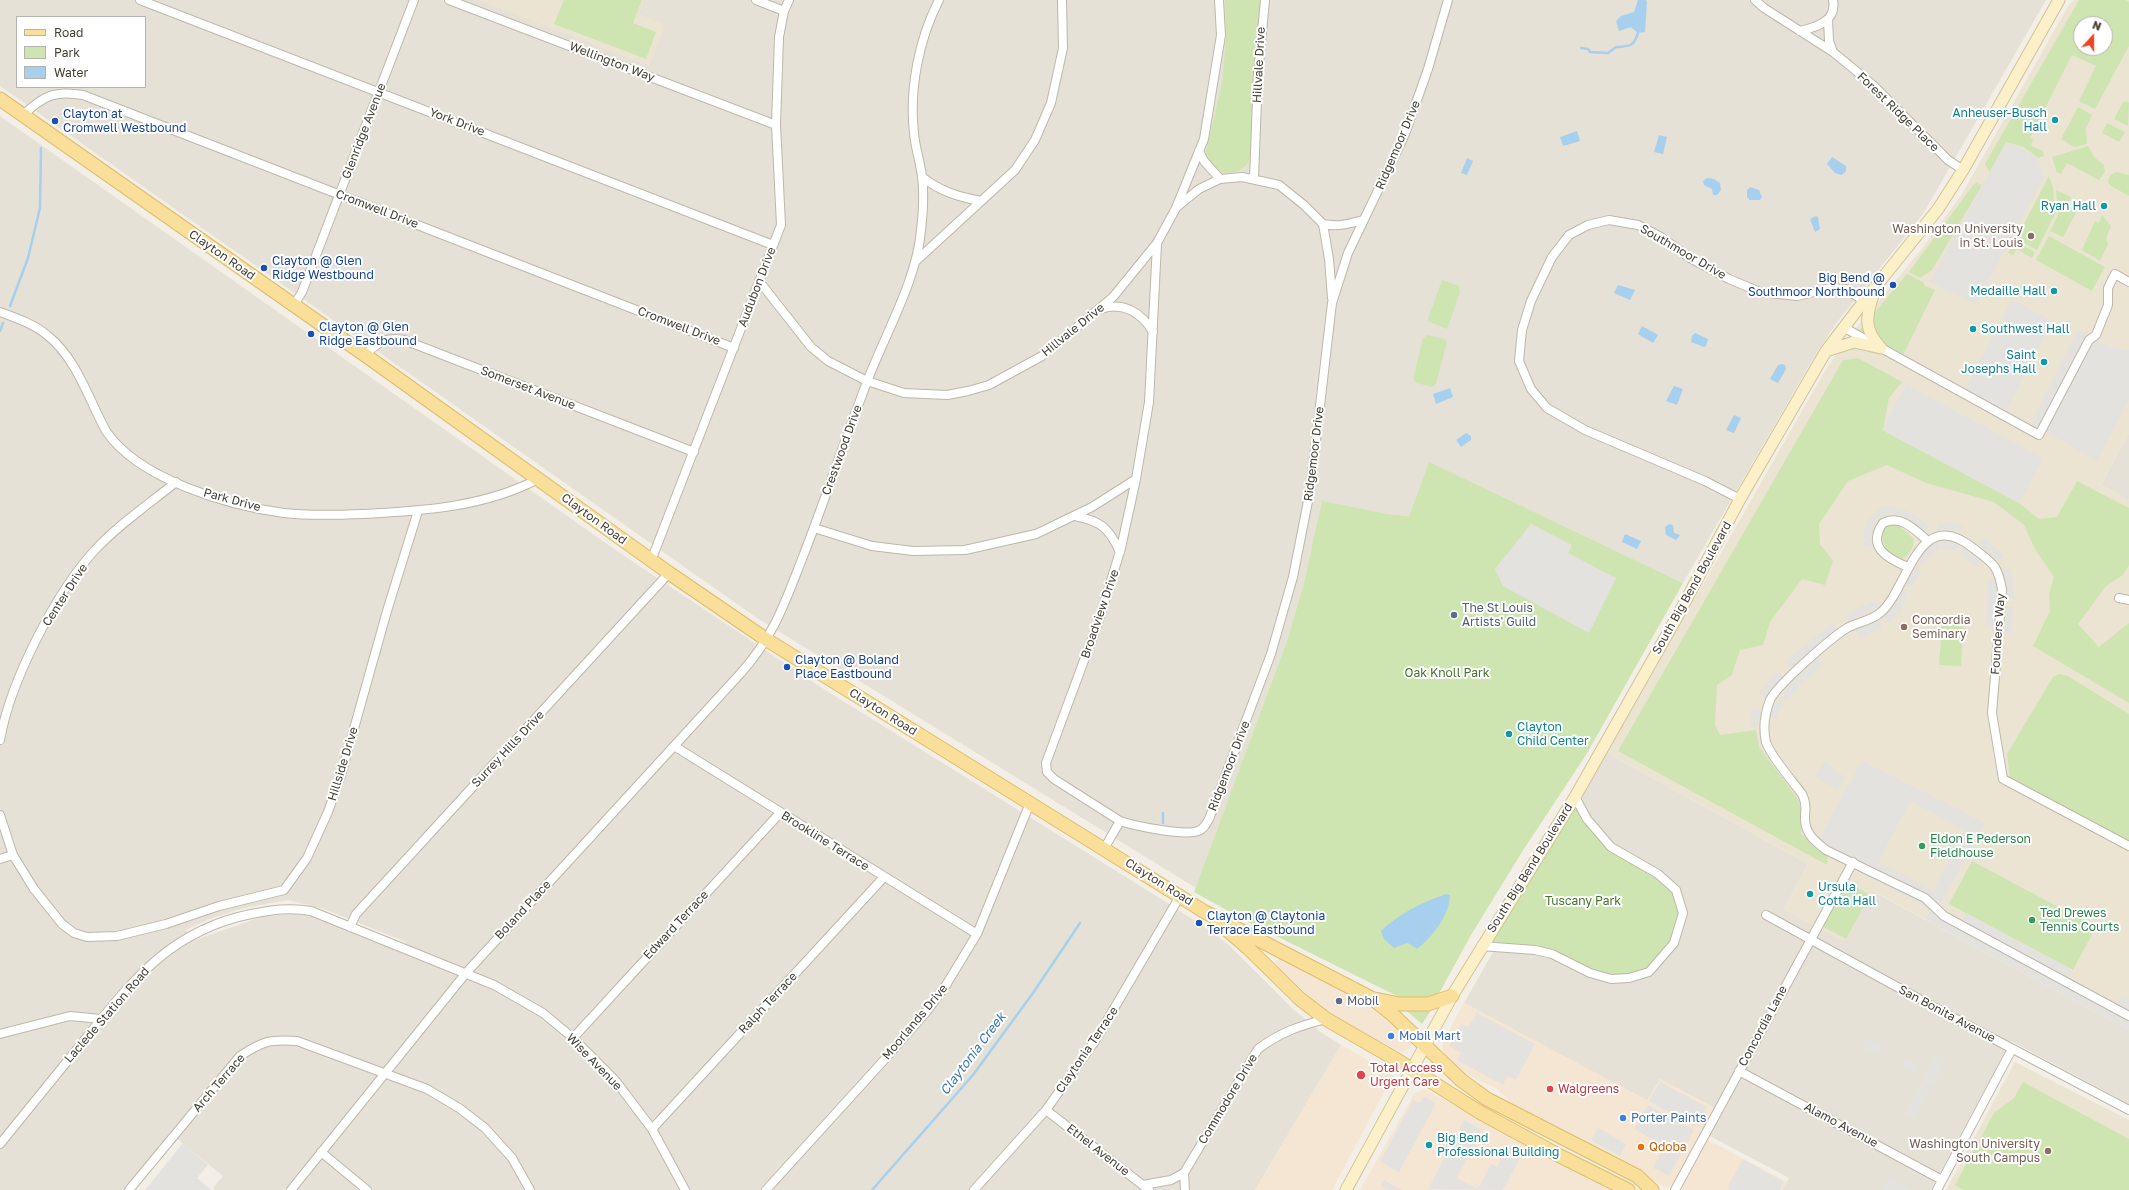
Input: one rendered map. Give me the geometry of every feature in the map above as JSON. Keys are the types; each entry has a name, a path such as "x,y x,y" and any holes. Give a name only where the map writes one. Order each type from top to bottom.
{"main road":[{"name":"South Big Bend Boulevard","path":"1346,1190 1452,996 1481,946 1575,797 1677,617 1740,499 1826,352 1864,300 1938,209 1963,170 2059,0"},
{"name":"Clayton Road","path":"0,99 365,355 669,573 767,640 1206,912 1373,999 1394,1016 1461,1080 1487,1099 1637,1176 1652,1190"},
{"path":"1876,286 1868,312 1868,325 1870,334 1882,348"},
{"path":"1826,352 1854,342 1882,348"},
{"name":"Clayton Road","path":"1206,912 1248,948 1300,999 1326,1019 1482,1113 1560,1156 1628,1190"},
{"path":"1373,999 1399,1004 1428,1004 1452,996"}],"street":[{"name":"York Drive","path":"140,0 379,91 773,245"},
{"name":"Glenridge Avenue","path":"294,305 302,292 414,0"},
{"name":"Wellington Way","path":"449,0 776,125"},
{"path":"756,0 784,11"},
{"name":"Audubon Drive","path":"651,560 781,225 776,125 780,37 784,11 788,0"},
{"name":"Crestwood Drive","path":"767,640 777,623 814,528 867,381 917,260 921,229 922,177 914,133 914,91 921,49 932,14 939,0"},
{"name":"Crestwood Drive","path":"917,260 1015,170 1035,140 1050,103 1063,48 1062,0"},
{"name":"Hillvale Drive","path":"759,281 811,347 834,364 867,381 904,393 947,395 968,392 989,385 1042,356 1099,310 1141,265 1157,243 1176,208 1204,139 1221,35 1219,0"},
{"name":"Hillvale Drive","path":"1254,178 1258,74 1265,0"},
{"name":"Ridgemoor Drive","path":"1120,821 1136,826 1182,832 1198,831 1205,827 1209,820 1270,654 1293,577 1310,491 1332,303 1348,253 1407,127 1428,69 1448,0"},
{"name":"Forest Ridge Place","path":"1755,0 1764,8 1833,52 1873,85 1948,160 1963,170"},
{"path":"1833,52 1829,41 1828,20 1835,2"},
{"path":"1800,31 1812,28 1828,20"},
{"name":"Cromwell Drive","path":"23,115 45,97 68,92 83,95 734,348"},
{"path":"1199,151 1207,166 1220,179"},
{"path":"922,177 935,187 951,195 980,201"},
{"path":"1176,208 1199,189 1220,179 1242,177 1254,178 1279,185 1304,205 1323,224 1333,226 1348,225 1363,220"},
{"name":"Southmoor Drive","path":"1740,499 1705,481 1585,430 1548,408 1531,389 1519,362 1522,330 1531,301 1552,257 1569,235 1588,225 1609,220 1638,225 1661,237 1690,258 1729,279 1760,292 1797,296 1830,288 1846,289 1864,300"},
{"path":"1323,224 1329,259 1332,303"},
{"name":"Broadview Drive","path":"1120,821 1054,780 1047,772 1046,763 1099,620 1120,552 1136,480 1149,402 1157,243"},
{"path":"1843,327 2039,435 2089,340 2096,335 2108,305 2108,288 2115,274 2129,282"},
{"path":"1099,310 1113,306 1129,309 1142,317 1153,332"},
{"name":"Park Drive","path":"0,312 27,323 47,335 71,360 92,406 112,440 138,463 176,482 237,503 285,513 338,515 418,511 500,496 517,490 538,479"},
{"name":"Somerset Avenue","path":"365,355 376,344 385,339 394,338 404,340 694,452"},
{"path":"814,528 872,546 913,551 965,550 1036,534 1075,516 1136,480"},
{"name":"Center Drive","path":"0,740 12,693 28,658 52,611 79,570 106,539 176,482"},
{"name":"Hillside Drive","path":"13,855 34,889 62,924 74,932 87,937 102,937 166,924 219,906 284,890 306,858 320,831 341,775 387,611 418,511"},
{"path":"1075,516 1093,520 1106,529 1113,536 1120,552"},
{"path":"1908,567 1895,562 1878,548 1877,536 1882,523 1898,520 1911,526 1928,541 1917,552 1888,606 1878,615 1847,628 1793,673 1771,699 1765,722 1766,743 1806,802 1805,820 1807,831 1814,840 1826,850 1925,898 1944,916 2129,1016"},
{"name":"Founders Way","path":"1928,541 1942,536 1956,538 1968,544 1996,566 2000,575 2002,590 1992,713 2004,779 2129,846"},
{"name":"Surrey Hills Drive","path":"350,927 356,914 669,573"},
{"path":"2119,598 2129,600"},
{"name":"Boland Place","path":"290,1190 466,973 749,664 767,640"},
{"name":"Brookline Terrace","path":"674,746 977,934"},
{"path":"1481,946 1535,950 1552,954 1590,973 1611,979 1629,978 1649,972 1674,944 1683,913 1676,890 1658,874 1611,847 1587,819 1575,797"},
{"name":"Moorlands Drive","path":"766,1190 927,1011 946,985 977,934 1030,803"},
{"name":"Edward Terrace","path":"573,1038 780,813"},
{"path":"0,815 13,855 0,859"},
{"path":"1104,849 1120,821"},
{"name":"Concordia Lane","path":"1675,1190 1853,862"},
{"name":"Ralph Terrace","path":"652,1128 884,877"},
{"name":"Claytonia Terrace","path":"974,1190 1046,1110 1095,1041 1180,896"},
{"name":"Laclede Station Road","path":"0,1144 136,977 165,951 186,937 209,926 236,917 270,910 294,908 311,911 466,973"},
{"name":"San Bonita Avenue","path":"1766,915 2012,1049 2129,1110"},
{"name":"Wise Avenue","path":"466,973 518,997 543,1013 573,1038 615,1080 652,1128 685,1190"},
{"path":"0,1034 70,1016 101,1019"},
{"name":"Commodore Drive","path":"1184,1173 1258,1049 1275,1036 1293,1028 1326,1019"},
{"name":"Arch Terrace","path":"129,1190 240,1056 258,1044 275,1039 297,1041 384,1075 427,1089 459,1108 479,1124 512,1158 530,1190"},
{"path":"1937,1190 2012,1049"},
{"name":"Alamo Avenue","path":"1739,1071 1942,1180"},
{"name":"Ethel Avenue","path":"1046,1110 1146,1188"},
{"path":"321,1152 367,1190"},
{"path":"1146,1188 1171,1180 1184,1173 1185,1190"}],"shaded area":[{"path":"0,0 2046,0 1923,214 1835,325 1817,352 1683,583 1429,463 1409,516 1388,514 1322,502 1304,582 1288,638 1196,888 757,618 0,86"},
{"path":"478,0 644,0 639,14 665,25 649,66"},
{"name":"Concordia Seminary","path":"2074,0 2129,0 2129,433 2101,485 2129,500 2129,1030 1873,891 1845,942 1783,910 1808,864 1607,753 1823,374 1843,344 1921,250 1962,194 2068,6"},
{"path":"0,116 617,551 819,686 1212,932 1231,947 1293,1009 1322,1033 1341,1045 1255,1190 215,1190 213,1188 223,1176 171,1134 126,1190 0,1190","holes":["288,900 324,909 406,942 398,951 315,917 296,914 264,916 192,941 186,930 209,919 244,908"]},
{"path":"2006,142 2036,156 2044,177 1976,304 1930,282"},
{"path":"2012,300 2052,321 2006,411 1965,390"},
{"path":"2078,330 2110,347 2129,350 2129,399 2097,461 2031,423"},
{"path":"1906,385 2043,458 2019,503 1882,430"},
{"path":"2129,433 2129,500 2101,485"},
{"path":"1888,506 1906,510 1929,525 1925,532 1913,522 1900,515 1891,513 1876,520 1871,536 1872,545 1864,547 1864,530 1868,520 1881,507"},
{"path":"1947,522 1963,525 1961,532 1945,530 1938,531 1938,524"},
{"path":"1531,524 1572,545 1568,553 1616,578 1589,633 1503,586 1495,569"},
{"path":"1984,538 2004,556 1998,561 1979,545"},
{"path":"1948,540 1960,544 1956,551 1942,549 1942,541"},
{"path":"1937,542 1941,549 1931,554 1923,564 1917,560 1926,548"},
{"path":"1964,547 1981,560 1976,566 1959,553"},
{"path":"1914,566 1921,570 1911,588 1904,585"},
{"path":"2010,568 2013,578 2014,598 2007,598 2006,581 2003,572"},
{"path":"1994,578 1997,592 1993,626 1986,625 1988,592 1987,581"},
{"path":"1902,591 1908,595 1900,613 1893,610 1897,615 1889,624 1884,617 1894,606"},
{"path":"1875,600 1880,606 1872,611 1849,620 1847,613"},
{"path":"2006,607 2014,607 2011,633 2004,633"},
{"path":"1879,621 1882,628 1860,638 1855,629"},
{"path":"1832,623 1836,629 1791,667 1786,661"},
{"path":"1818,658 1823,664 1798,687 1787,700 1781,696 1790,684"},
{"path":"1777,671 1783,676 1766,698 1759,693"},
{"path":"1778,701 1784,705 1779,711 1778,719 1770,718 1772,708"},
{"path":"1752,709 1760,710 1758,727 1750,726"},
{"path":"1607,753 1808,864 1783,910 1872,891 2129,1030 2129,1104 2011,1041 1931,1190 1782,1190 1789,1178 1710,1136 1722,1112 1660,1079 1647,1101 1464,1003"},
{"path":"1862,761 1985,823 1936,912 1958,924 1967,914 2073,970 2067,983 2129,1016 2129,1030 1926,920 1930,909 1832,857 1828,844 1819,839","holes":["1910,801 1965,830 1933,891 1878,862"]},
{"path":"1824,762 1845,777 1837,790 1815,776"},
{"path":"1281,957 1379,1010 1410,1039 1412,1043 1410,1048 1403,1052 1397,1050 1337,1018 1320,1007 1276,965 1275,962"},
{"path":"2122,996 2129,1000 2129,1012 2117,1005"},
{"path":"1464,1003 1647,1100 1660,1079 1714,1108 1674,1183 1665,1187 1527,1113 1514,1105 1496,1088 1462,1072 1450,1062 1444,1053 1442,1046"},
{"path":"1477,1013 1535,1044 1516,1080 1507,1076 1503,1085 1457,1060 1461,1053 1449,1046 1461,1024 1468,1027"},
{"path":"1868,1039 1882,1046 1877,1055 1863,1047"},
{"path":"1341,1045 1390,1072 1393,1076 1332,1190 1255,1190"},
{"path":"1936,1055 1946,1060 1932,1087 1922,1082"},
{"path":"1904,1059 1917,1066 1915,1074 1900,1066"},
{"name":"Washington University South Campus","path":"2015,1062 2129,1120 2129,1190 1946,1190"},
{"path":"1660,1082 1707,1107 1696,1127 1649,1101"},
{"path":"1921,1084 1929,1088 1914,1118 1906,1114"},
{"path":"1422,1090 1426,1090 1612,1190 1360,1190 1414,1094"},
{"path":"1424,1097 1436,1103 1399,1172 1380,1162 1413,1100 1420,1103"},
{"path":"1648,1105 1694,1130 1669,1176 1653,1168 1665,1146 1634,1129"},
{"path":"1464,1120 1482,1130 1457,1178 1478,1189 1491,1164 1497,1167 1509,1145 1523,1152 1503,1190 1428,1189"},
{"path":"1598,1128 1626,1144 1620,1156 1591,1140"},
{"path":"1708,1140 1787,1182 1782,1190 1681,1190"},
{"path":"183,1143 208,1165 197,1178 211,1190 145,1190"},
{"path":"1743,1159 1784,1182 1780,1190 1731,1190 1727,1188"},
{"path":"1889,1178 1911,1190 1883,1190"},
{"path":"1384,1180 1402,1190 1388,1190 1381,1186"}],"green space":[{"path":"564,0 642,0 633,23 656,32 646,59 554,24"},
{"path":"1225,0 1260,0 1254,64 1251,155 1249,161 1242,169 1228,173 1217,171 1207,158 1206,152 1222,83 1226,41"},
{"path":"2079,0 2125,0 2129,2 2129,46 2095,109 2079,101 2096,66 2074,56 2113,56 2113,16 2073,16 2073,55 2030,138 2033,140 2031,146 2043,151 2044,156 2038,158 2024,147 2006,142 1990,172 1985,164"},
{"path":"2126,101 2129,103 2128,126 2114,119 2123,102"},
{"path":"2078,107 2092,115 2086,128 2087,144 2074,147 2061,139"},
{"path":"2107,123 2125,132 2119,142 2102,133"},
{"path":"2088,146 2094,157 2104,165 2105,172 2099,180 2067,163 2061,174 2057,172 2052,157"},
{"path":"2116,172 2129,175 2129,196 2111,186 2108,182 2110,175"},
{"path":"2049,176 2053,188 2055,214 2037,250 2016,239"},
{"path":"1976,183 1982,185 1932,270 1920,278 1909,272 1974,184"},
{"path":"2056,190 2071,197 2067,205 2077,211 2063,237 2050,231 2058,215"},
{"path":"2102,215 2111,226 2106,238 2108,244 2100,261 2082,250 2095,221 2099,223"},
{"path":"2049,236 2105,267 2092,291 2036,260"},
{"path":"2014,241 2035,252 2032,258 2017,249 2013,255 2008,253"},
{"path":"1907,274 1923,282 1925,286 1935,290 1903,355 1859,331"},
{"path":"1442,280 1459,286 1460,293 1447,329 1427,321"},
{"path":"1428,335 1444,339 1447,342 1436,384 1432,387 1416,383 1413,378 1423,338"},
{"path":"1858,358 1902,382 1889,398 1883,430 2019,503 2039,519 2057,517 2077,481 2129,508 2129,565 2123,575 2106,586 2078,624 2099,647 2129,623 2129,703 2033,646 2050,611 2049,594 2054,577 2036,551 2024,525 1994,502 1926,483 1887,465 1848,481 1819,524 1820,544 1833,561 1825,585 1802,579 1770,622 1763,645 1740,650 1732,675 1717,685 1715,725 1720,735 1756,730 1759,747 1798,799 1801,808 1801,834 1828,856 1827,865 1618,751 1843,360"},
{"name":"Oak Knoll Park","path":"1429,462 1683,583 1586,755 1522,852 1471,935 1441,990 1436,996 1430,999 1401,998 1248,922 1194,892 1288,638 1304,582 1322,501 1388,514 1409,516"},
{"path":"1889,524 1899,526 1913,538 1911,550 1902,559 1893,556 1887,550 1883,541 1882,531"},
{"path":"1942,624 1963,626 1961,666 1939,665"},
{"path":"2059,674 2068,676 2129,714 2129,843 2010,779 2007,754 2053,677"},
{"name":"Tuscany Park","path":"1575,797 1608,843 1676,890 1683,913 1674,943 1649,972 1611,979 1552,954 1481,946"},
{"name":"Ted Drewes Tennis Courts","path":"1972,861 2096,927 2073,970 1949,904"},
{"path":"1847,882 1870,895 1846,939 1822,926"},
{"path":"1403,1008 1432,1009 1422,1024"},
{"name":"Washington University South Campus","path":"2023,1082 2129,1139 2129,1190 1964,1190 1955,1185 1994,1113 2014,1098"}],"water":[{"path":"1638,0 1646,0 1647,2 1645,32 1638,33 1631,27 1619,31 1616,21 1621,16 1634,12"},
{"path":"1577,131 1580,141 1563,146 1560,137"},
{"path":"1659,135 1667,137 1663,154 1654,152"},
{"path":"1832,157 1846,166 1846,171 1842,175 1835,173 1827,164"},
{"path":"1467,158 1473,161 1467,175 1461,173"},
{"path":"1707,178 1714,179 1720,183 1721,190 1717,195 1713,195 1712,189 1704,185 1703,181"},
{"path":"1750,187 1759,190 1762,197 1760,200 1750,200 1747,197 1747,190"},
{"path":"1816,216 1818,217 1820,229 1815,232 1810,219"},
{"path":"1618,285 1635,290 1630,300 1614,293"},
{"path":"1642,326 1658,335 1653,343 1638,334"},
{"path":"1695,333 1708,339 1706,346 1704,347 1691,342 1692,336"},
{"path":"1778,365 1785,365 1786,369 1778,383 1770,379"},
{"path":"1674,386 1683,389 1677,405 1666,401"},
{"path":"1450,388 1453,397 1436,404 1433,394"},
{"path":"1734,415 1741,418 1734,433 1726,430"},
{"path":"1466,433 1471,436 1471,440 1461,447 1456,440"},
{"path":"1669,524 1673,525 1674,533 1680,535 1676,540 1666,535 1665,527"},
{"path":"1625,534 1641,541 1637,549 1622,542"},
{"path":"1446,894 1450,895 1444,918 1428,939 1417,949 1408,943 1394,948 1384,939 1381,931 1396,919 1419,905"}],"waterway":[{"path":"1581,48 1588,49 1590,52 1608,53 1616,47 1632,44 1638,33"},
{"path":"10,306 28,258 40,208 41,148"},
{"path":"0,331 3,323"},
{"path":"1163,813 1163,823"},
{"name":"Claytonia Creek","path":"872,1190 973,1075 1033,993 1080,923"}],"place":[{"name":"Anheuser-Busch Hall","path":"2055,120"},
{"name":"Clayton at Cromwell Westbound","path":"55,121"},
{"name":"Ryan Hall","path":"2104,206"},
{"name":"Washington University in St. Louis","path":"2031,236"},
{"name":"Clayton @ Glen Ridge Westbound","path":"264,268"},
{"name":"Big Bend @ Southmoor Northbound","path":"1893,285"},
{"name":"Medaille Hall","path":"2054,291"},
{"name":"Southwest Hall","path":"1973,329"},
{"name":"Clayton @ Glen Ridge Eastbound","path":"311,334"},
{"name":"Saint Josephs Hall","path":"2044,362"},
{"name":"The St Louis Artists' Guild","path":"1454,615"},
{"name":"Concordia Seminary","path":"1904,627"},
{"name":"Clayton @ Boland Place Eastbound","path":"787,667"},
{"name":"Clayton Child Center","path":"1509,734"},
{"name":"Eldon E Pederson Fieldhouse","path":"1922,846"},
{"name":"Ursula Cotta Hall","path":"1810,894"},
{"name":"Ted Drewes Tennis Courts","path":"2032,920"},
{"name":"Clayton @ Claytonia Terrace Eastbound","path":"1199,923"},
{"name":"Mobil","path":"1339,1001"},
{"name":"Mobil Mart","path":"1391,1036"},
{"name":"Total Access Urgent Care","path":"1361,1075"},
{"name":"Walgreens","path":"1550,1089"},
{"name":"Porter Paints","path":"1623,1118"},
{"name":"Big Bend Professional Building","path":"1429,1145"},
{"name":"Qdoba","path":"1641,1147"},
{"name":"Washington University South Campus","path":"2048,1151"}]}
